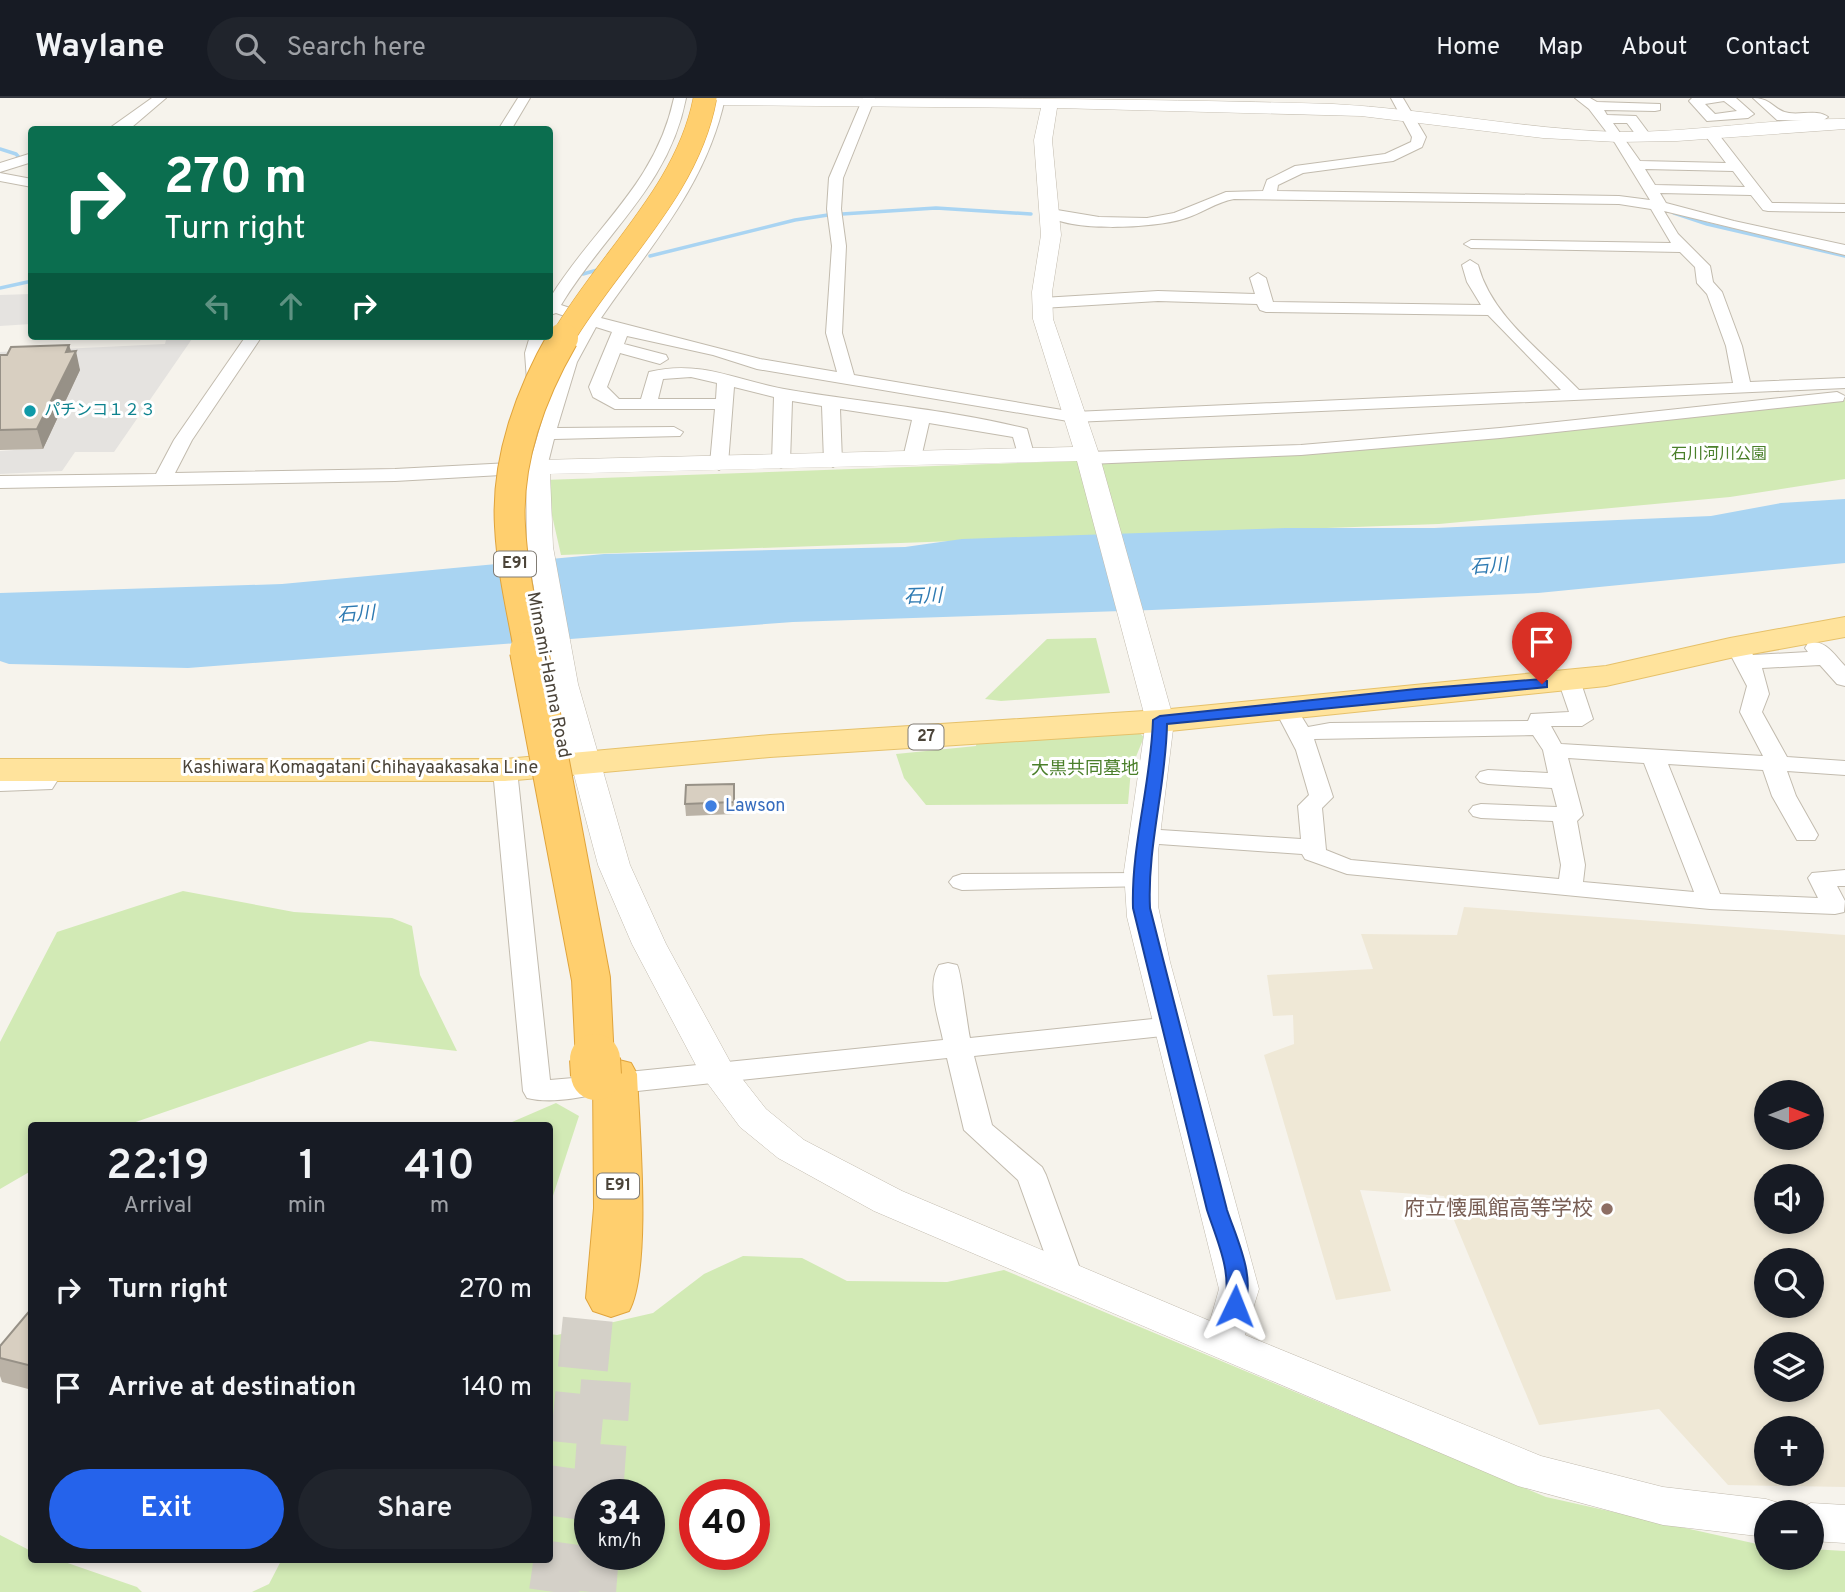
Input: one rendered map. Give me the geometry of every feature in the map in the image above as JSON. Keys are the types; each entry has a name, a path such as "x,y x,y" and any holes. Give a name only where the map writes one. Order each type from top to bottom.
{"highway":[{"name":"Mimami-Hanna Road","path":"600,1298 596,1211 606,1079 591,979 521,607 510,525 512,478 527,416 547,366 575,317 658,202 713,99"}],"main road":[{"name":"Kashiwara Komagatani Chihayaakasaka Line","path":"0,770 505,771 584,756 771,747 1159,714 1293,720 1742,654 1814,646 1845,627"}],"street":[{"path":"122,126 160,98"},
{"path":"507,126 524,98"},
{"path":"553,303 651,173 672,133 680,98"},
{"path":"1581,98 1594,106 1661,206"},
{"path":"1722,98 1695,102 1712,118 1748,114 1728,98"},
{"path":"1759,98 1782,117 1822,117"},
{"path":"538,474 573,352 701,160 716,117 713,99 1051,100 1331,109 1401,106 1537,132 1616,136 1711,134 1781,125 1845,124"},
{"path":"847,379 834,333 839,257 834,209 836,178 869,99"},
{"path":"1051,100 1042,149 1051,213 1042,303 1044,320 1088,459 1159,714 1159,754 1145,836 1141,881 1142,908 1153,962 1239,1289 1221,1343"},
{"path":"1594,106 1654,102"},
{"path":"1269,195 1272,183 1300,169 1388,158 1417,144 1419,137 1401,106"},
{"path":"1603,119 1632,119 1644,136"},
{"path":"1711,134 1768,207 1845,208"},
{"path":"0,168 28,158"},
{"path":"1634,166 1737,167"},
{"path":"0,177 28,182"},
{"path":"1648,189 1756,191"},
{"path":"1051,213 1093,222 1131,224 1179,216 1224,196 1619,200 1661,206 1845,250"},
{"path":"1661,206 1657,212 1667,229 1702,265 1705,283 1714,292 1747,386 1774,404"},
{"path":"1789,238 1788,231 1833,232"},
{"path":"1471,244 1687,248"},
{"path":"1470,265 1471,279 1494,310 1574,394"},
{"path":"1258,278 1266,307 1494,310"},
{"path":"1042,303 1158,296 1264,299"},
{"path":"553,308 591,322 660,359"},
{"path":"618,338 717,351 757,364 1074,417 1845,383"},
{"path":"618,338 598,387 599,393 615,404 724,404"},
{"path":"164,477 192,422 231,374 252,340"},
{"path":"537,340 533,354 540,429 535,457 540,547 564,684 614,865 649,944 718,1073 753,1118 791,1149 888,1201 1534,1473 1663,1506 1754,1517"},
{"path":"648,404 655,376 679,369 697,370 783,394 1021,433 1025,454"},
{"path":"719,464 726,380"},
{"path":"781,462 783,394"},
{"path":"0,482 164,477 538,474 629,466 1025,454 1088,459 1301,450 1500,433 1845,397"},
{"path":"1466,399 1500,433"},
{"path":"831,402 833,461"},
{"path":"912,458 921,418"},
{"path":"548,434 674,432"},
{"path":"629,466 636,433"},
{"path":"1814,646 1845,679"},
{"path":"1742,654 1760,685 1758,702 1751,712 1776,764 1784,796 1806,835"},
{"path":"1481,811 1571,815 1554,750 1540,728 1539,719 1582,719 1569,681"},
{"path":"1293,720 1330,730 1540,728"},
{"path":"1293,720 1321,797 1310,806 1314,854 1347,867 1710,901 1835,906 1821,878 1845,878"},
{"path":"1554,750 1845,768"},
{"path":"1653,755 1710,901"},
{"path":"0,784 44,784 52,770"},
{"path":"505,771 537,1091 606,1079 718,1073 1172,1026"},
{"path":"1488,777 1562,781"},
{"path":"1564,815 1573,865 1570,888"},
{"path":"1145,836 1314,847"},
{"path":"961,882 1141,881"},
{"path":"948,971 947,991 958,1048 979,1130 1031,1175 1067,1277"},
{"path":"1824,1523 1845,1524"}],"shaded area":[{"path":"28,294 28,324 0,326 0,295"},
{"path":"166,340 191,340 114,452 75,452 62,471 0,474 0,451 43,448 0,374 0,352 165,344"},
{"name":"府立懐風館高等学校","path":"1464,907 1845,935 1845,1487 1786,1486 1824,1486 1824,1416 1754,1416 1754,1485 1728,1485 1659,1409 1539,1425 1444,1196 1360,1190 1391,1291 1336,1300 1264,1055 1294,1044 1293,1015 1273,1016 1267,975 1373,969 1361,934 1457,935"}],"green space":[{"name":"石川河川公園","path":"1845,400 1845,479 1730,497 1439,524 561,555 544,480 1103,460 1544,432"},
{"path":"1096,638 1110,693 1001,701 985,699 1047,639"},
{"name":"大黒共同墓地","path":"1137,731 1144,737 1131,769 1128,804 926,805 904,778 896,754 976,746 977,738"},
{"path":"183,891 294,912 392,918 412,926 420,975 457,1051 370,1041 136,1122 28,1122 28,1173 0,1189 0,1042 57,932"},
{"path":"556,1103 579,1116 553,1196 553,1122 512,1122"},
{"path":"743,1256 802,1258 847,1281 947,1282 1004,1270 1546,1497 1754,1543 1754,1570 1824,1570 1824,1550 1845,1551 1845,1592 252,1592 269,1584 280,1563 553,1563 553,1334 653,1313 704,1274"},
{"path":"0,1535 28,1549 28,1563 68,1563 137,1587 142,1592 0,1592"}],"water":[{"name":"石川","path":"1845,499 1845,563 1538,593 793,622 188,668 9,664 0,661 0,593 282,584 604,554 905,547 962,539 1286,528 1434,528 1711,516 1781,503"}],"building":[{"name":"パチンコ１２３","path":"69,345 66,352 76,351 37,429 0,430 0,355 7,355 11,347"},
{"path":"734,784 734,802 685,804 686,785"},
{"path":"28,1313 28,1365 0,1358 0,1346"}],"waterway":[{"path":"0,149 16,154 22,161"},
{"path":"842,214 936,208 1031,214"},
{"path":"1674,213 1707,224 1845,256"},
{"path":"650,256 795,220 828,215"},
{"path":"583,274 601,269"},
{"path":"0,288 28,282"}],"tunnel":[{"path":"554,1592 575,1447 590,1297"},
{"path":"599,1479 606,1381"},
{"path":"591,1592 593,1570"}],"place":[{"name":"パチンコ１２３","path":"30,411"},
{"name":"Lawson","path":"711,806"},
{"name":"府立懐風館高等学校","path":"1607,1209"}],"route":[{"path":"1235,1306 1239,1289 1233,1260 1217,1210 1188,1089 1153,962 1142,908 1140,872 1159,754 1160,720 1416,693 1542,684"}]}
